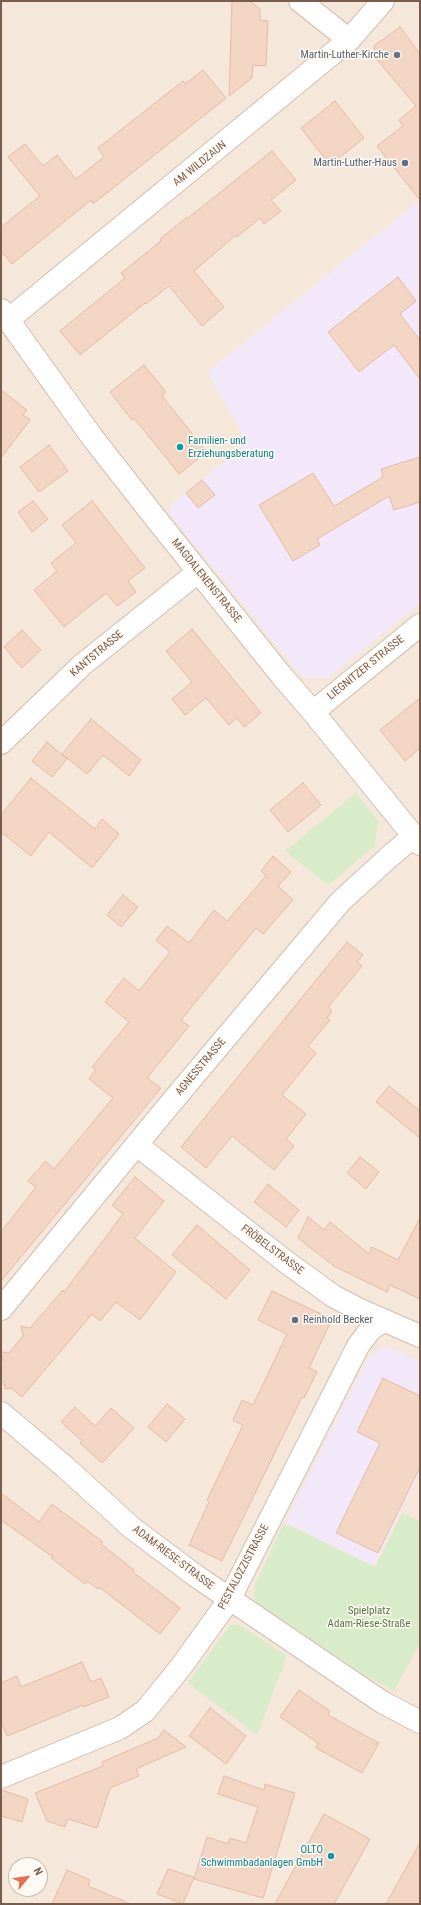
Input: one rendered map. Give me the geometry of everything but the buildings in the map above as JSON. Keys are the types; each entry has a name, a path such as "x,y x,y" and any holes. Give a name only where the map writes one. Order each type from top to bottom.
{"street":[{"path":"300,1 349,40"},
{"name":"AM WILDZAUN","path":"5,315 349,40 383,1"},
{"name":"MAGDALENENSTRASSE","path":"5,315 92,436 198,572 280,675 313,712 417,840"},
{"name":"KANTSTRASSE","path":"1,743 82,665 198,572"},
{"name":"LIEGNITZER STRASSE","path":"313,712 420,625"},
{"name":"AGNESSTRASSE","path":"1,1309 340,902 389,857 417,840"},
{"name":"FRÖBELSTRASSE","path":"137,1145 333,1296 360,1310 420,1336"},
{"name":"PESTALOZZISTRASSE","path":"1,1777 120,1728 134,1720 145,1711 180,1668 229,1600 358,1346 370,1330 384,1320"},
{"name":"ADAM-RIESE-STRASSE","path":"1,1413 65,1467 132,1528 229,1600 382,1702 420,1722"}],"shaded area":[{"path":"1,1 420,1 420,1904 1,1904"},
{"path":"420,200 420,603 328,678 303,678 169,513 171,505 175,501 240,450 244,437 208,372"},
{"path":"390,1347 420,1362 420,1472 374,1566 285,1522 369,1357 382,1348"}],"green space":[{"path":"356,793 378,821 375,846 328,885 285,851"},
{"name":"Spielplatz Adam-Riese-Straße","path":"402,1513 420,1521 420,1643 394,1691 363,1674 255,1601 254,1587 284,1523 375,1567"},
{"path":"238,1624 287,1656 257,1735 188,1683 230,1625"}],"place":[{"name":"Martin-Luther-Kirche","path":"397,55"},
{"name":"Martin-Luther-Haus","path":"405,163"},
{"name":"Familien- und Erziehungsberatung","path":"180,447"},
{"name":"Reinhold Becker","path":"295,1320"},
{"name":"OLTO Schwimmbadanlagen GmbH","path":"331,1856"}]}
